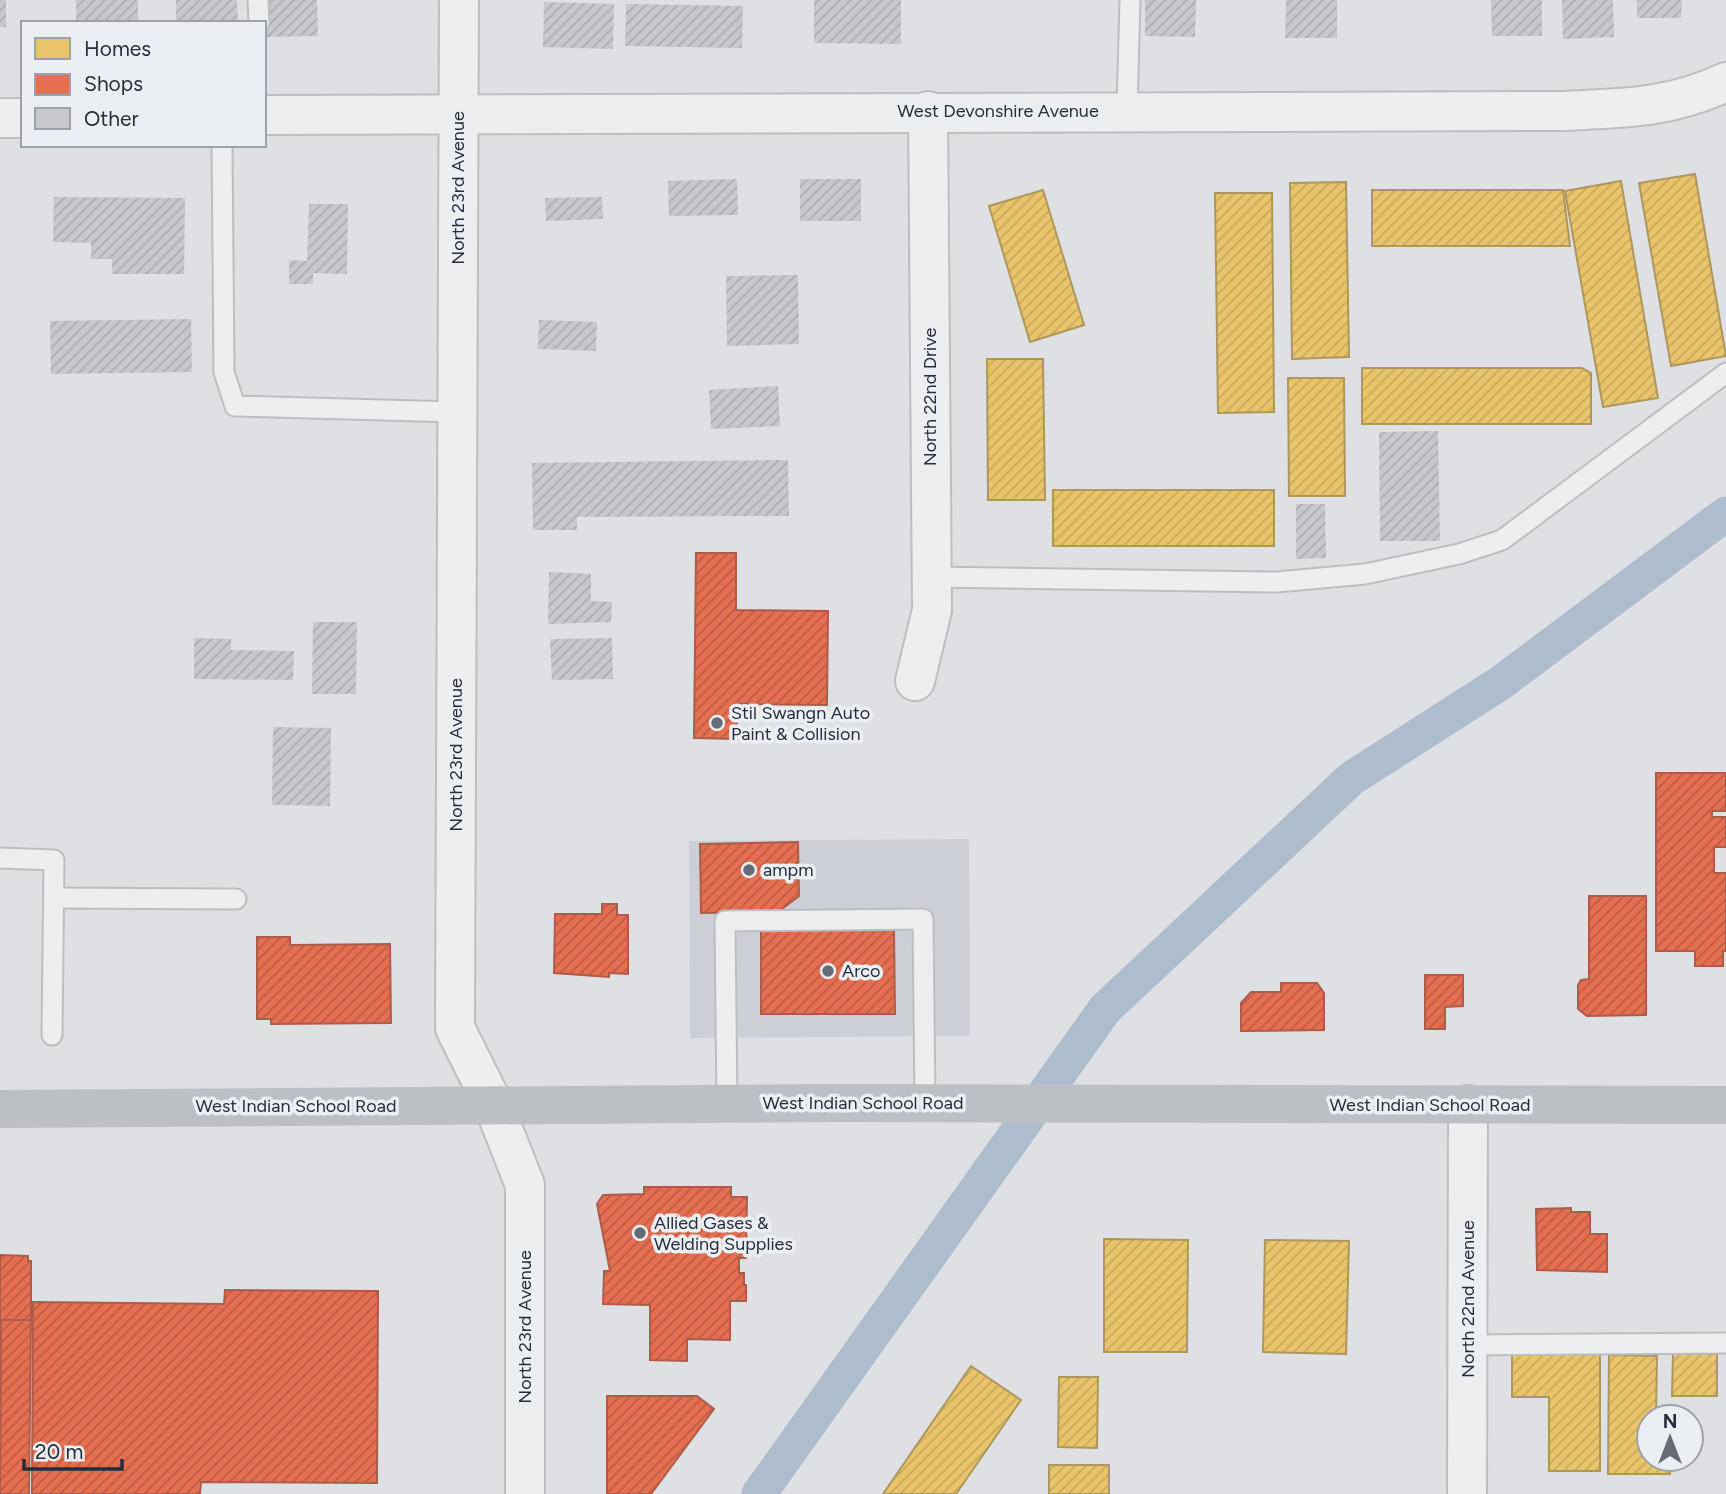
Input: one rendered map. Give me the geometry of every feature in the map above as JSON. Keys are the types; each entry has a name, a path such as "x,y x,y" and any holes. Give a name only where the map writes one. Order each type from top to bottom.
{"main road":[{"name":"West Indian School Road","path":"0,1109 493,1104 1726,1105"}],"street":[{"name":"North 23rd Avenue","path":"459,0 455,1028 493,1104 525,1185 524,1494"},
{"name":"West Devonshire Avenue","path":"266,115 1561,111 1651,107 1692,98 1726,82"},
{"name":"North 22nd Drive","path":"915,681 932,610 928,111"},
{"path":"0,118 21,118"},
{"name":"North 22nd Avenue","path":"1467,1494 1468,1105"}],"lane":[{"path":"258,0 258,21"},
{"path":"1127,111 1130,0"},
{"path":"222,147 224,372 235,406 457,412"},
{"path":"932,577 1277,582 1365,574 1459,554 1502,540 1726,373"},
{"path":"0,858 54,860 52,1035"},
{"path":"54,898 236,899"},
{"path":"727,1104 725,921 910,919 923,919 925,1103"},
{"path":"1468,1345 1726,1343"}],"shaded area":[{"path":"969,839 970,1036 690,1038 689,841"}],"building: Homes":[{"path":"1695,174 1726,356 1671,366 1639,183"},
{"path":"1621,181 1658,398 1603,407 1565,191"},
{"path":"1346,182 1349,357 1292,359 1290,183"},
{"path":"1043,190 1084,325 1030,342 989,206"},
{"path":"1372,190 1563,190 1570,246 1372,246"},
{"path":"1215,193 1272,193 1274,412 1218,413"},
{"path":"987,359 1043,359 1045,500 988,500"},
{"path":"1362,368 1582,368 1591,373 1591,424 1362,424"},
{"path":"1288,378 1344,378 1345,496 1289,496"},
{"path":"1053,490 1274,490 1274,546 1053,546"},
{"path":"1104,1239 1188,1240 1187,1352 1104,1352"},
{"path":"1265,1240 1349,1241 1346,1354 1263,1352"},
{"path":"1512,1353 1600,1353 1600,1471 1549,1471 1549,1397 1512,1397"},
{"path":"1673,1353 1717,1354 1717,1396 1672,1396"},
{"path":"1609,1355 1657,1356 1656,1403 1635,1403 1635,1473 1670,1474 1608,1474"},
{"path":"971,1366 1021,1400 956,1494 883,1494"},
{"path":"1059,1377 1098,1377 1097,1448 1058,1447"},
{"path":"1049,1465 1109,1465 1109,1494 1049,1494"}],"building: Shops":[{"path":"696,553 736,553 736,610 828,611 827,705 737,704 737,739 694,738"},
{"path":"1656,773 1726,773 1726,811 1712,811 1712,817 1726,817 1726,847 1714,847 1714,873 1726,873 1726,951 1723,951 1723,966 1695,966 1695,951 1656,951"},
{"name":"ampm","path":"798,842 799,896 778,912 701,913 700,844"},
{"path":"1589,896 1646,896 1646,1015 1587,1016 1578,1009 1578,985 1581,980 1589,979"},
{"path":"602,904 617,904 617,915 628,915 628,974 609,973 609,977 554,973 555,914 602,914"},
{"name":"Arco","path":"761,929 894,929 895,1014 761,1014"},
{"path":"257,937 290,937 290,945 390,944 391,1023 271,1024 271,1019 257,1019"},
{"path":"1425,975 1463,975 1463,1006 1445,1007 1445,1029 1425,1029"},
{"path":"1281,983 1317,983 1324,993 1324,1030 1241,1031 1241,1003 1251,992 1281,992"},
{"path":"644,1187 731,1187 731,1197 747,1197 746,1258 739,1258 739,1273 744,1273 746,1285 746,1301 730,1301 730,1340 687,1339 687,1361 650,1360 650,1305 603,1304 604,1271 610,1271 597,1204 603,1195 644,1194"},
{"path":"1571,1208 1571,1212 1590,1212 1590,1234 1607,1234 1607,1272 1537,1270 1536,1209"},
{"path":"0,1255 28,1256 28,1261 31,1261 31,1320 0,1320"},
{"path":"225,1290 378,1291 377,1483 201,1482 200,1494 32,1494 33,1302 224,1304"},
{"path":"1,1320 31,1320 29,1494 0,1494"},
{"path":"607,1396 697,1396 714,1409 651,1494 607,1494"}],"building: Other":[{"path":"0,0 6,0 6,27 0,27"},
{"path":"76,0 138,0 138,21 76,21"},
{"path":"176,0 237,0 238,21 176,21"},
{"path":"263,0 317,0 318,36 266,37 266,21 264,21"},
{"path":"814,0 901,0 901,44 814,43"},
{"path":"1145,0 1196,0 1195,37 1145,36"},
{"path":"1286,0 1337,0 1337,38 1285,38"},
{"path":"1491,0 1542,0 1542,36 1492,36"},
{"path":"1562,0 1613,0 1614,37 1563,39"},
{"path":"1637,0 1682,0 1681,18 1637,18"},
{"path":"544,2 614,4 613,49 543,47"},
{"path":"626,4 743,6 742,48 625,46"},
{"path":"737,179 738,215 669,216 668,181"},
{"path":"800,179 861,179 861,221 800,221"},
{"path":"54,197 185,198 184,274 112,274 112,259 91,259 91,243 53,242"},
{"path":"602,197 603,219 546,221 545,198"},
{"path":"309,204 348,204 347,274 313,273 313,284 289,284 289,260 307,261"},
{"path":"798,275 799,344 727,346 726,276"},
{"path":"191,319 192,372 51,374 50,321"},
{"path":"539,320 597,322 596,351 538,349"},
{"path":"778,386 780,426 711,429 709,390"},
{"path":"1438,431 1440,541 1380,541 1379,432"},
{"path":"788,460 789,516 577,517 577,530 533,530 532,463"},
{"path":"1296,504 1325,504 1326,558 1296,559"},
{"path":"549,572 591,574 591,601 612,602 611,622 548,624"},
{"path":"313,622 357,622 356,694 312,694"},
{"path":"194,638 231,639 231,650 294,651 293,680 194,679"},
{"path":"612,638 613,679 552,680 550,639"},
{"path":"273,727 331,728 330,806 272,805"}],"waterway":[{"path":"759,1494 1105,1009 1352,778 1499,684 1726,514"}],"place":[{"name":"Stil Swangn Auto Paint & Collision","path":"717,723"},
{"name":"ampm","path":"749,870"},
{"name":"Arco","path":"828,971"},
{"name":"Allied Gases & Welding Supplies","path":"640,1233"}]}
